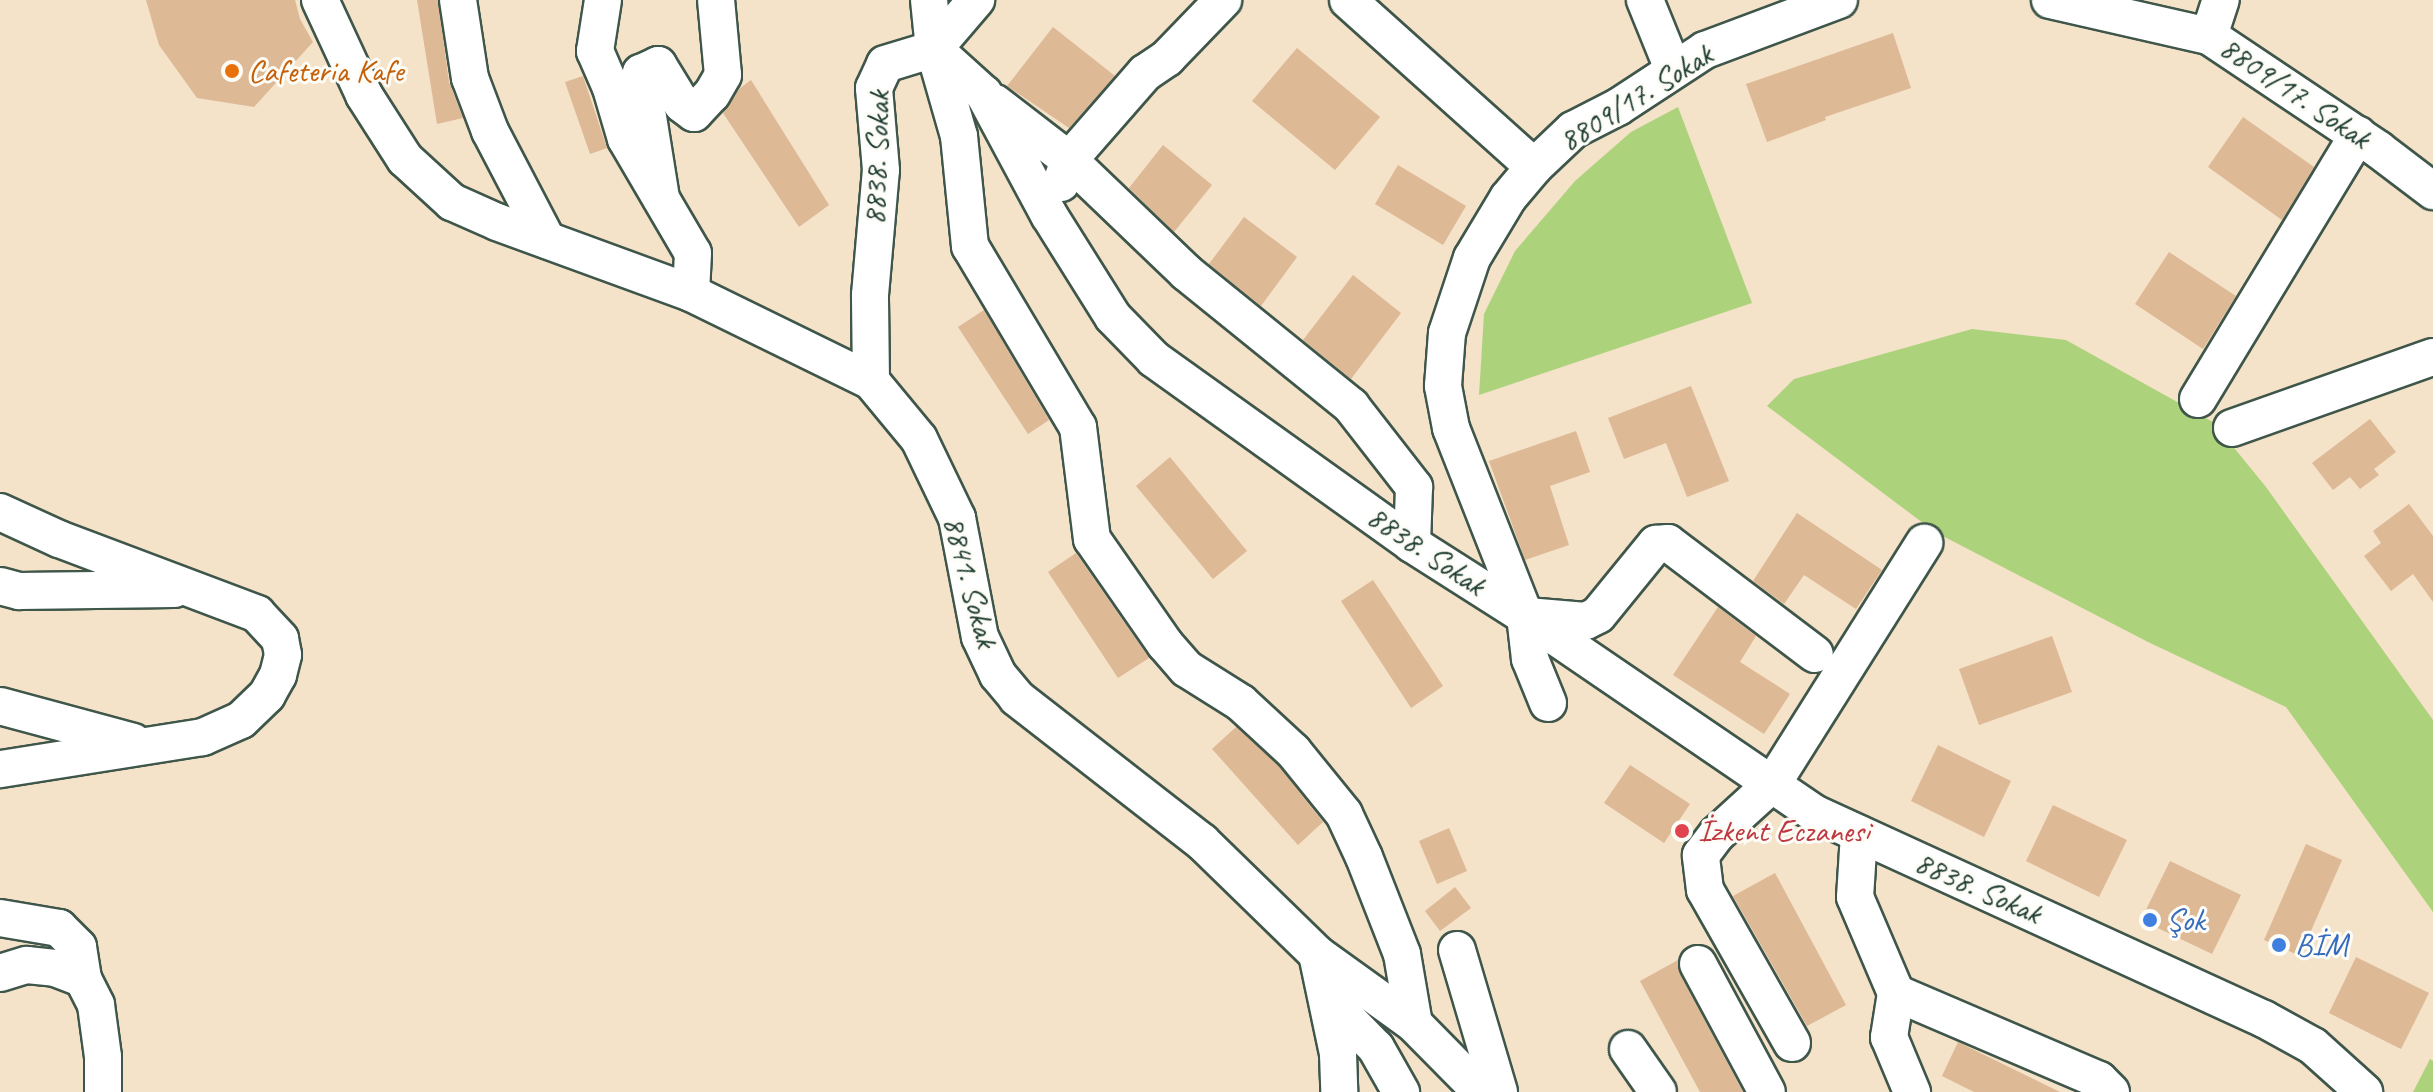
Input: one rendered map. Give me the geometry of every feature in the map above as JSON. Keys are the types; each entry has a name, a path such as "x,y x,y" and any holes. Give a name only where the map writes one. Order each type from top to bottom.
{"street":[{"name":"8841. Sokak","path":"320,0 364,95 405,159 452,202 691,293 871,381 919,439 957,518 980,637 998,675 1017,698 1202,842 1317,954 1414,1024 1481,1092"},
{"path":"458,0 470,78 490,131 547,240"},
{"path":"603,0 595,51 611,88 626,139 693,253 691,293"},
{"path":"661,198 641,73 649,66 658,65 682,104 694,113 712,94 723,75 716,0"},
{"path":"929,0 934,49 959,136 970,246 1078,427 1092,539 1180,661 1241,703 1282,741 1344,814 1402,954 1414,1024"},
{"path":"934,49 976,0"},
{"path":"1049,215 1069,160 1145,73 1167,58 1223,0"},
{"path":"1348,0 1534,167"},
{"path":"1645,0 1673,69"},
{"name":"8809/17. Sokak","path":"1548,703 1530,659 1525,616 1451,428 1443,386 1447,333 1472,258 1508,198 1534,167 1573,130 1618,107 1705,50 1839,0"},
{"name":"8809/17. Sokak","path":"2050,0 2209,36 2358,135 2432,190"},
{"path":"2209,36 2221,0"},
{"name":"8838. Sokak","path":"871,381 870,295 881,170 874,88 885,64 934,49 984,94 1049,215 1113,317 1154,359 1412,544 1525,616 1814,813 2264,1019 2313,1046 2364,1092"},
{"path":"984,94 1069,160 1187,273 1351,406 1414,487 1412,544"},
{"path":"2198,399 2358,135"},
{"path":"2232,428 2433,357"},
{"path":"0,512 257,614 280,639 283,655 278,675 267,695 241,720 203,737 140,744 0,769"},
{"path":"1525,616 1586,621 1598,615 1656,544 1668,543 1815,654"},
{"path":"1792,1043 1705,890 1700,868 1701,855 1707,845 1773,783 1924,543"},
{"path":"0,586 19,591 188,588"},
{"path":"10,714 140,744"},
{"path":"1859,834 1855,897 1896,993 1889,1037 1912,1092"},
{"path":"0,918 59,928 78,947 83,979 96,1005 103,1057 103,1092"},
{"path":"1457,950 1499,1092"},
{"path":"1317,954 1338,1054 1339,1092"},
{"path":"1698,964 1767,1092"},
{"path":"0,973 27,965 55,968 83,979"},
{"path":"1896,993 2099,1080 2111,1092"},
{"path":"1327,998 1376,1048 1401,1092"},
{"path":"1628,1049 1658,1092"}],"green space":[{"path":"1678,107 1752,303 1479,395 1484,314 1515,251 1575,181 1631,132"},
{"path":"1972,329 2066,340 2213,422 2266,487 2433,720 2433,912 2286,707 2148,642 1935,532 1767,406 1794,379"},
{"path":"2430,1059 2433,1061 2433,1092 2413,1092"}],"building":[{"name":"Cafeteria Kafe","path":"146,0 295,0 300,19 313,42 254,107 197,98 159,45"},
{"path":"417,0 438,0 449,82 463,118 437,124"},
{"path":"1053,27 1115,76 1069,128 1007,86"},
{"path":"1893,33 1911,88 1825,117 1826,120 1767,142 1746,84"},
{"path":"1297,48 1380,117 1335,170 1252,101"},
{"path":"583,76 607,148 590,154 565,82"},
{"path":"751,80 829,205 799,227 723,113 739,89"},
{"path":"2243,117 2314,167 2282,220 2208,167"},
{"path":"1163,145 1212,185 1174,232 1129,188"},
{"path":"1398,165 1466,206 1443,245 1375,204"},
{"path":"1244,217 1297,257 1261,306 1209,264"},
{"path":"2169,252 2236,296 2203,349 2135,304"},
{"path":"1353,275 1401,313 1351,379 1303,340"},
{"path":"984,310 1049,420 1028,434 958,327"},
{"path":"1691,386 1729,481 1687,497 1666,443 1624,459 1608,418"},
{"path":"2370,419 2396,452 2374,469 2379,475 2360,489 2350,477 2333,490 2312,463"},
{"path":"1576,431 1590,472 1550,486 1569,545 1525,560 1489,461"},
{"path":"1170,457 1247,551 1213,579 1136,486"},
{"path":"2409,504 2433,536 2433,602 2413,574 2391,591 2364,556 2381,543 2373,531"},
{"path":"1797,513 1882,570 1856,609 1804,575 1784,604 1753,581"},
{"path":"1076,553 1149,658 1118,678 1048,572"},
{"path":"1373,580 1443,686 1411,708 1341,601"},
{"path":"1718,607 1756,636 1740,662 1790,694 1764,734 1673,675"},
{"path":"2052,636 2072,692 1979,725 1959,669"},
{"path":"1236,727 1278,765 1323,822 1298,845 1212,749"},
{"path":"1938,745 2011,781 1984,837 1911,801"},
{"path":"1630,765 1690,804 1664,843 1604,803"},
{"path":"2053,805 2127,840 2099,897 2026,861"},
{"path":"1449,828 1467,871 1437,884 1419,841"},
{"path":"2306,844 2342,860 2300,956 2264,940"},
{"path":"2170,861 2241,895 2212,954 2141,920"},
{"path":"1775,873 1846,1005 1807,1026 1733,896"},
{"path":"1455,887 1471,908 1440,931 1425,911"},
{"path":"2356,957 2429,993 2401,1049 2329,1013"},
{"path":"1678,960 1680,974 1743,1092 1700,1092 1640,981"},
{"path":"1958,1042 2060,1092 1974,1092 1942,1076"}],"place":[{"name":"Cafeteria Kafe","path":"232,71"},
{"name":"İzkent Eczanesi","path":"1682,831"},
{"name":"Şok","path":"2150,920"},
{"name":"BİM","path":"2279,945"}]}
